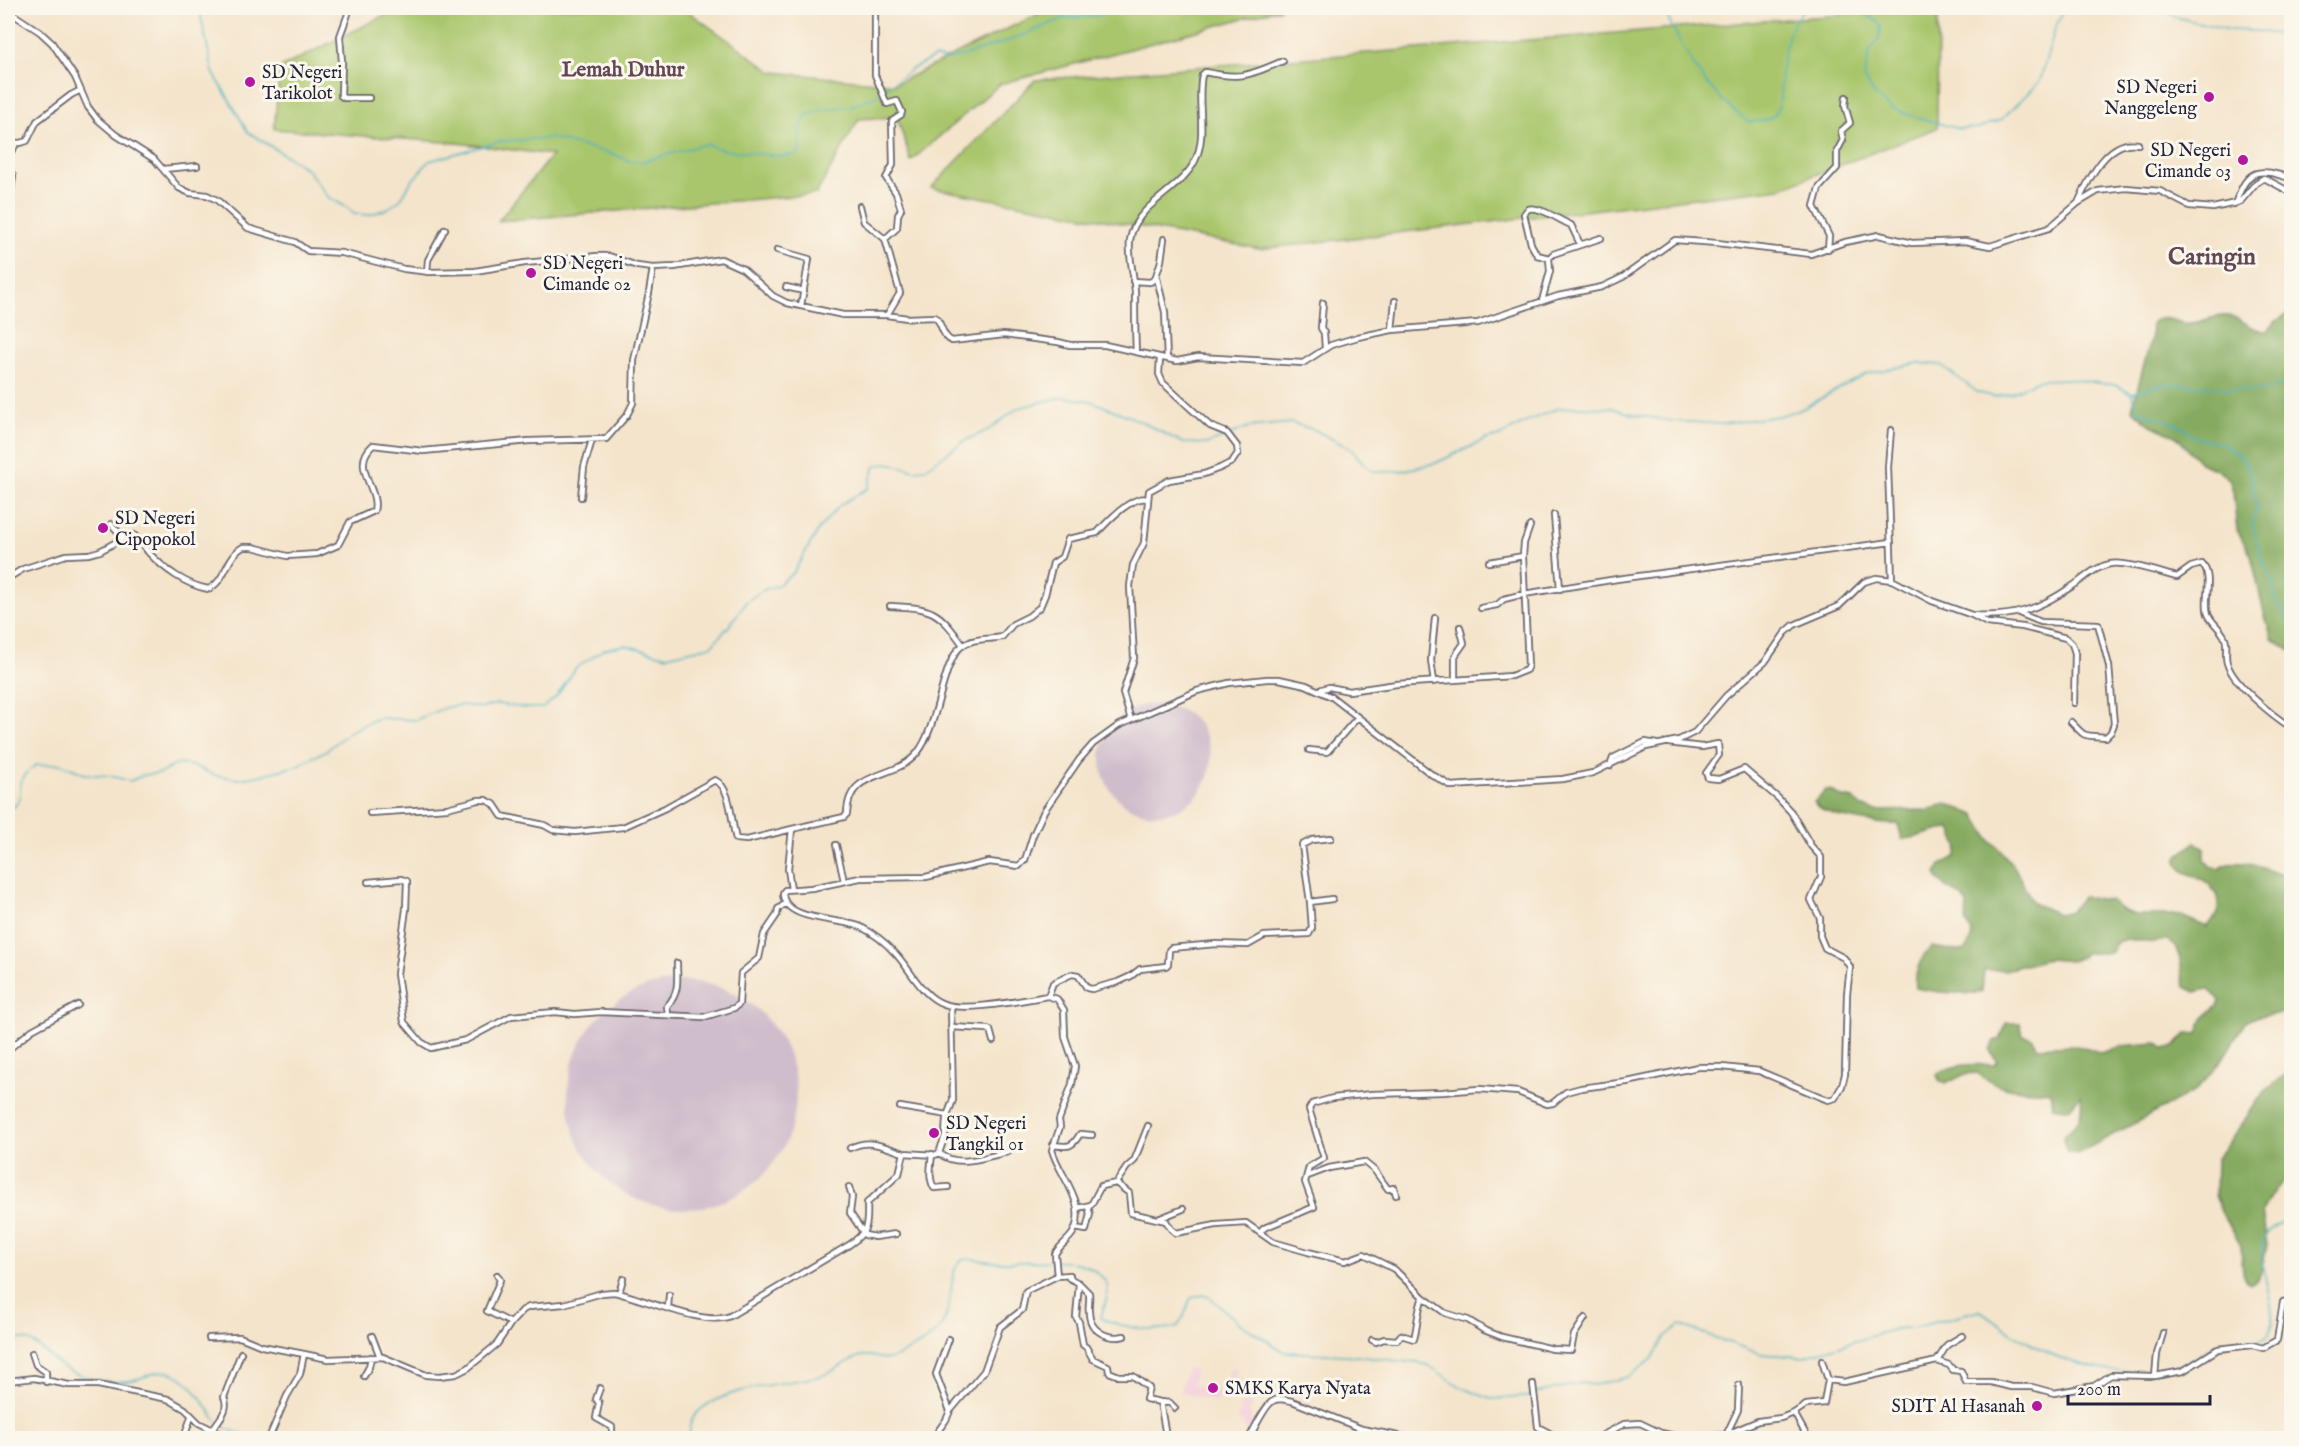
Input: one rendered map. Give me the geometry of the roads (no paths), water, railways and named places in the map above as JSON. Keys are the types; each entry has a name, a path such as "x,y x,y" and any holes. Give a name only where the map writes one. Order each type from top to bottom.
{"street":[{"path":"348,8 340,36 341,96 369,98"},
{"path":"874,8 875,75 887,104 897,101 902,112 892,121 893,165 886,178 896,193 901,210 898,215 897,228 885,239"},
{"path":"8,11 52,43 67,63 88,107 97,119 116,135 154,159 179,188 217,200 248,228 295,242 308,251 342,253 404,269 427,272 475,271 525,263 602,256 652,268 674,267 714,259 724,260 750,274 781,301 843,315 935,317 945,336 952,341 1004,335 1070,345 1105,345 1181,361 1198,357 1303,363 1325,348 1358,337 1392,330 1470,324 1542,301 1614,283 1674,240 1810,254 1845,242 1879,235 1912,243 1965,241 1982,246 1997,245 2049,228 2078,203 2098,191 2126,188 2160,191 2189,206 2213,208 2235,204 2243,200 2256,183 2264,178 2292,193"},
{"path":"1136,352 1134,281 1128,247 1131,233 1144,212 1188,172 1198,152 1202,132 1202,75 1208,72 1220,76 1237,77 1252,74 1283,61"},
{"path":"8,142 17,143 28,140 37,121 81,90"},
{"path":"1828,249 1829,236 1814,206 1819,188 1837,168 1837,151 1843,140 1840,131 1850,123 1845,106 1846,97"},
{"path":"2078,203 2086,183 2104,160 2123,144 2129,142 2138,144"},
{"path":"8,156 17,143"},
{"path":"163,169 197,166"},
{"path":"8,168 12,176 11,190"},
{"path":"2235,204 2247,177 2257,171 2292,179"},
{"path":"860,206 862,219 885,239 900,293 887,315"},
{"path":"1549,258 1537,255 1531,244 1524,214 1528,209 1539,209 1571,225 1580,244"},
{"path":"427,272 428,260 445,228"},
{"path":"1549,258 1553,254 1601,238"},
{"path":"1131,720 1123,693 1134,658 1130,586 1133,565 1144,543 1149,491 1169,480 1204,474 1232,462 1237,457 1238,450 1229,435 1210,426 1163,383 1159,374 1163,358 1165,312 1156,278 1164,239"},
{"path":"777,250 809,259 801,306"},
{"path":"1542,301 1550,271 1549,258"},
{"path":"8,578 23,569 66,555 100,551 134,535 152,556 172,573 187,582 208,589 216,585 233,556 243,547 253,547 282,555 302,556 321,553 338,545 343,538 346,525 370,514 375,507 370,484 363,468 368,451 373,445 403,450 431,451 529,441 606,439 621,423 632,406 634,360 649,293 652,268"},
{"path":"1134,281 1150,282 1156,278"},
{"path":"786,287 804,291"},
{"path":"1392,330 1395,301"},
{"path":"1323,303 1321,328 1324,333 1325,348"},
{"path":"1891,430 1888,467 1892,580"},
{"path":"581,497 584,467 592,440"},
{"path":"370,813 447,808 486,800 494,804 502,816 544,825 553,830 575,832 598,830 623,827 665,808 715,780 720,783 727,795 736,839 747,840 844,817 847,814 852,790 866,780 913,758 933,726 951,659 963,645 978,639 1002,637 1013,624 1035,612 1045,595 1053,563 1062,557 1068,540 1095,535 1106,522 1125,509 1127,505 1140,498 1147,499"},
{"path":"1554,515 1560,589"},
{"path":"111,524 124,538"},
{"path":"1319,690 1329,687 1349,691 1365,687 1511,676 1526,670 1528,666 1523,556 1524,543 1530,526"},
{"path":"1481,608 1497,605 1504,599 1524,594 1748,560 1891,542"},
{"path":"1489,562 1523,556"},
{"path":"1972,615 2019,614 2061,594 2089,573 2108,564 2121,564 2177,577 2196,564 2202,564 2205,568 2208,590 2207,611 2225,638 2227,665 2242,687 2292,729"},
{"path":"1057,1274 1054,1257 1056,1251 1075,1228 1077,1208 1071,1189 1053,1154 1053,1145 1060,1127 1059,1120 1072,1084 1075,1066 1065,1037 1064,1010 1057,999 1048,996 1002,1003 951,1006 942,1004 932,998 894,952 867,931 851,924 803,914 786,903 783,893 791,889 812,888 867,878 927,877 989,862 1020,865 1025,860 1044,812 1079,760 1098,740 1131,720 1197,691 1229,683 1279,679 1319,690 1342,704 1431,774 1451,786 1563,779 1593,773 1657,744 1678,740 1695,732 1726,696 1765,662 1785,633 1794,625 1839,606 1867,580 1876,578 1892,580 1941,605 1972,615 1987,623 2023,627 2069,640 2075,653 2074,703"},
{"path":"890,606 919,607 935,612 963,645"},
{"path":"2019,614 2041,622 2098,624 2109,666 2114,723 2111,732 2106,737 2086,737 2079,733 2071,722"},
{"path":"1434,682 1431,660 1435,618"},
{"path":"1455,680 1455,656 1464,643 1460,627"},
{"path":"1309,750 1327,752 1357,718"},
{"path":"1260,1233 1264,1228 1312,1209 1314,1206 1306,1185 1309,1167 1324,1158 1309,1109 1312,1104 1334,1098 1405,1092 1497,1090 1518,1092 1547,1104 1553,1103 1566,1092 1581,1088 1627,1082 1679,1070 1710,1067 1759,1071 1828,1100 1835,1098 1842,1086 1845,1074 1850,967 1844,958 1826,948 1820,936 1820,918 1811,900 1821,877 1821,857 1810,846 1791,812 1744,769 1719,779 1708,778 1706,773 1719,755 1718,744 1702,747 1665,742"},
{"path":"791,889 789,869 792,829"},
{"path":"1048,996 1053,983 1072,974 1078,975 1087,988 1092,988 1118,982 1140,969 1166,966 1171,948 1216,944 1248,945 1264,936 1309,934 1312,928 1310,902 1302,845 1312,840 1331,838"},
{"path":"836,845 844,881"},
{"path":"368,882 401,879 407,881 406,909 396,974 404,1022 426,1047 431,1048 449,1046 466,1040 511,1016 555,1012 704,1017 737,1006 741,973 759,958 764,934 777,915 778,909 786,903"},
{"path":"1310,902 1332,899"},
{"path":"668,1015 666,1006 675,997 678,986 677,963"},
{"path":"8,1050 32,1030 78,1005"},
{"path":"939,1153 945,1136 953,1094 951,1006"},
{"path":"951,1027 987,1029 990,1030 993,1041"},
{"path":"900,1107 948,1115"},
{"path":"1077,1208 1088,1207 1092,1204 1101,1186 1116,1183 1134,1161 1148,1126"},
{"path":"1053,1145 1066,1147 1075,1143 1080,1134 1092,1135"},
{"path":"850,1148 861,1143 872,1142 877,1146 904,1153 939,1153 947,1159 963,1161 1008,1152"},
{"path":"209,1338 240,1337 274,1349 328,1359 390,1358 426,1375 440,1376 456,1374 468,1368 497,1344 510,1323 529,1307 564,1304 602,1293 619,1293 710,1319 724,1318 849,1245 864,1233 867,1203 899,1174 904,1153"},
{"path":"932,1154 930,1175 932,1185 934,1188 948,1187"},
{"path":"1308,1176 1329,1168 1364,1162 1375,1171 1387,1187 1394,1188 1396,1195"},
{"path":"1116,1183 1129,1192 1131,1213 1167,1221 1176,1233 1209,1226 1246,1224 1276,1243 1340,1261 1366,1255 1394,1269 1441,1311 1468,1320 1493,1334 1553,1349 1571,1350 1574,1335 1586,1318"},
{"path":"849,1187 852,1197 850,1213 864,1233 870,1237 896,1234"},
{"path":"1075,1228 1086,1230 1090,1214 1088,1207"},
{"path":"1158,1219 1183,1209"},
{"path":"933,1438 950,1411 984,1371 998,1331 1004,1323 1022,1310 1026,1291 1057,1274 1070,1275 1070,1278 1089,1293 1088,1313 1095,1329 1113,1337 1124,1336"},
{"path":"497,1275 500,1280 487,1311 510,1323"},
{"path":"619,1293 623,1279"},
{"path":"1078,1283 1076,1317 1083,1345 1093,1359 1108,1366 1112,1374 1133,1376 1138,1382 1148,1387 1150,1390 1146,1394 1146,1400 1170,1403 1175,1408"},
{"path":"668,1308 669,1295"},
{"path":"1372,1340 1376,1342 1384,1339 1397,1340 1401,1335 1414,1339 1418,1325 1416,1318 1423,1297"},
{"path":"1828,1380 1844,1382 1937,1361 1949,1365 1953,1370 1960,1371 1966,1382 1991,1382 2011,1388 2032,1388 2054,1393 2094,1386 2111,1375 2155,1376 2182,1371 2218,1349 2252,1345 2263,1348 2277,1340 2283,1302 2292,1300"},
{"path":"2155,1376 2155,1365 2163,1333"},
{"path":"1937,1361 1947,1345 1962,1335"},
{"path":"372,1336 380,1357"},
{"path":"949,1339 936,1374 950,1404 950,1411"},
{"path":"32,1353 36,1365 46,1372 46,1382"},
{"path":"212,1430 226,1407 224,1397 241,1353"},
{"path":"269,1438 287,1396 300,1374 304,1354"},
{"path":"364,1376 371,1357"},
{"path":"1601,1438 1624,1424 1640,1422 1661,1432 1684,1438 1725,1435 1758,1421 1781,1418 1806,1405 1824,1403 1828,1380 1822,1361"},
{"path":"8,1381 34,1378 46,1382 98,1385 168,1399 185,1409 191,1417 229,1438"},
{"path":"1533,1384 1538,1427 1559,1438"},
{"path":"1725,1435 1736,1415 1739,1385"},
{"path":"600,1388 596,1398 599,1405 596,1418 612,1427 612,1438"},
{"path":"1249,1438 1274,1399 1282,1399 1378,1436 1399,1435 1409,1438"},
{"path":"1160,1402 1165,1430 1164,1438"},
{"path":"1794,1413 1808,1438"},
{"path":"184,1438 191,1417"}],"waterway":[{"path":"199,8 213,72 248,132 307,169 328,197 354,214 369,215 387,209 400,200 411,182 429,161 501,141 551,138 616,155 629,161 641,162 705,144 724,150 780,156 795,155 799,152 801,126 807,116 816,111 850,106 876,96 912,69 935,57 949,60 1011,40 1062,19 1096,16 1124,8"},
{"path":"1663,8 1688,56 1708,85 1749,122 1763,121 1770,118 1777,110 1787,40 1799,14 1805,8"},
{"path":"1851,8 1877,20 1881,27 1879,38 1870,51 1864,79 1876,97 1892,109 1959,129 1978,128 2001,120 2040,81 2055,29 2064,8"},
{"path":"2166,8 2175,17 2230,30 2292,36"},
{"path":"1231,434 1249,427 1292,423 1315,430 1351,449 1372,471 1382,472 1401,471 1436,463 1556,409 1612,408 1671,421 1723,424 1778,416 1800,410 1866,374 1918,363 1941,365 1977,392 1994,397 2012,393 2038,380 2067,379 2115,385 2132,393 2167,384 2247,390 2292,383"},
{"path":"2132,394 2138,411 2175,423 2198,438 2221,443 2242,456 2251,475 2257,507 2252,524 2255,536 2262,559 2274,584 2275,599 2292,625"},
{"path":"8,809 14,807 20,799 20,783 27,772 36,765 61,764 85,774 111,776 130,781 144,775 161,773 177,764 194,766 214,775 239,779 257,776 296,766 327,750 350,731 378,718 415,720 447,707 463,705 482,708 497,704 543,708 556,697 576,668 604,649 625,645 667,656 711,646 746,602 761,591 778,585 793,573 819,529 840,505 868,488 875,466 888,463 915,470 924,469 964,441 990,429 1018,408 1062,397 1091,401 1138,420 1183,443 1207,444 1227,436"},
{"path":"1536,1393 1582,1383 1594,1385 1628,1377 1652,1359 1666,1336 1680,1325 1761,1354 1803,1357 1895,1329 1917,1327 1979,1310 2023,1339 2064,1359 2104,1370 2125,1372 2165,1370 2183,1364 2215,1346 2257,1341 2268,1336 2272,1321 2262,1253 2264,1239 2274,1227 2292,1218"},
{"path":"691,1438 690,1425 697,1413 710,1403 766,1385 817,1377 862,1356 892,1359 925,1341 941,1327 945,1320 957,1265 962,1260 969,1259 997,1262 1053,1261 1085,1266 1106,1282 1107,1297 1101,1318 1119,1324 1149,1329 1178,1326 1191,1298 1203,1295 1211,1298 1239,1323 1285,1352 1346,1355 1418,1363 1428,1365 1461,1387 1490,1399 1532,1395"},
{"path":"8,1342 17,1339 32,1342 66,1369 82,1376 110,1382 128,1381 158,1372 172,1373 191,1387 216,1420"},
{"path":"219,1423 229,1430 257,1438"}],"place":[{"name":"SD Negeri Tarikolot","path":"250,82"},
{"name":"SD Negeri Nanggeleng","path":"2209,97"},
{"name":"SD Negeri Cimande 03","path":"2243,160"},
{"name":"SD Negeri Cimande 02","path":"531,273"},
{"name":"SD Negeri Cipopokol","path":"103,528"},
{"name":"SD Negeri Tangkil 01","path":"934,1133"},
{"name":"SMKS Karya Nyata","path":"1213,1388"},
{"name":"SDIT Al Hasanah","path":"2037,1406"}],"district":[{"name":"Lemah Duhur","path":"623,69"},
{"name":"Caringin","path":"2212,256"}]}
